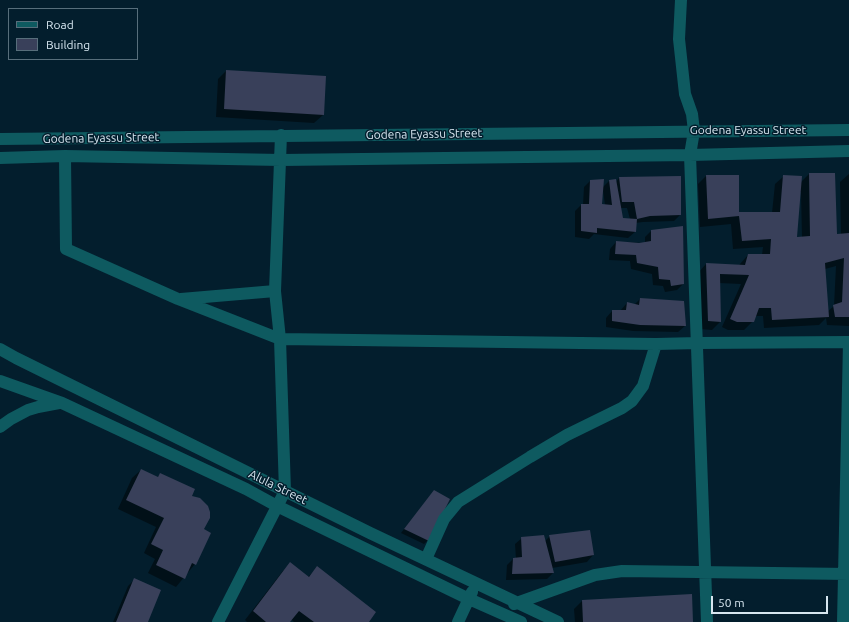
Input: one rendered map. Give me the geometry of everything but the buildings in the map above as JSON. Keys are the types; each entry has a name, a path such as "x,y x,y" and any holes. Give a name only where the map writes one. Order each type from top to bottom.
{"street":[{"path":"682,0 679,39 685,94 692,114 694,131 690,155 707,622"},
{"name":"Godena Eyassu Street","path":"0,140 282,135 849,130"},
{"path":"218,622 285,490 280,339 275,291 282,135"},
{"path":"0,158 65,156 281,160 690,155 849,151"},
{"path":"65,156 66,249 178,299 280,339 656,344 849,342 846,574 843,622"},
{"path":"178,299 275,291"},
{"path":"426,559 444,520 458,502 567,435 622,408 632,401 643,386 656,344"},
{"name":"Alula Street","path":"0,348 16,358 476,584 558,622"},
{"name":"Alula Street","path":"0,381 62,403 246,489 277,506 469,599 521,622"},
{"path":"0,427 28,410 62,403"},
{"path":"498,611 517,602 574,582 601,574 622,571 846,574"},
{"path":"458,622 476,584"}]}
